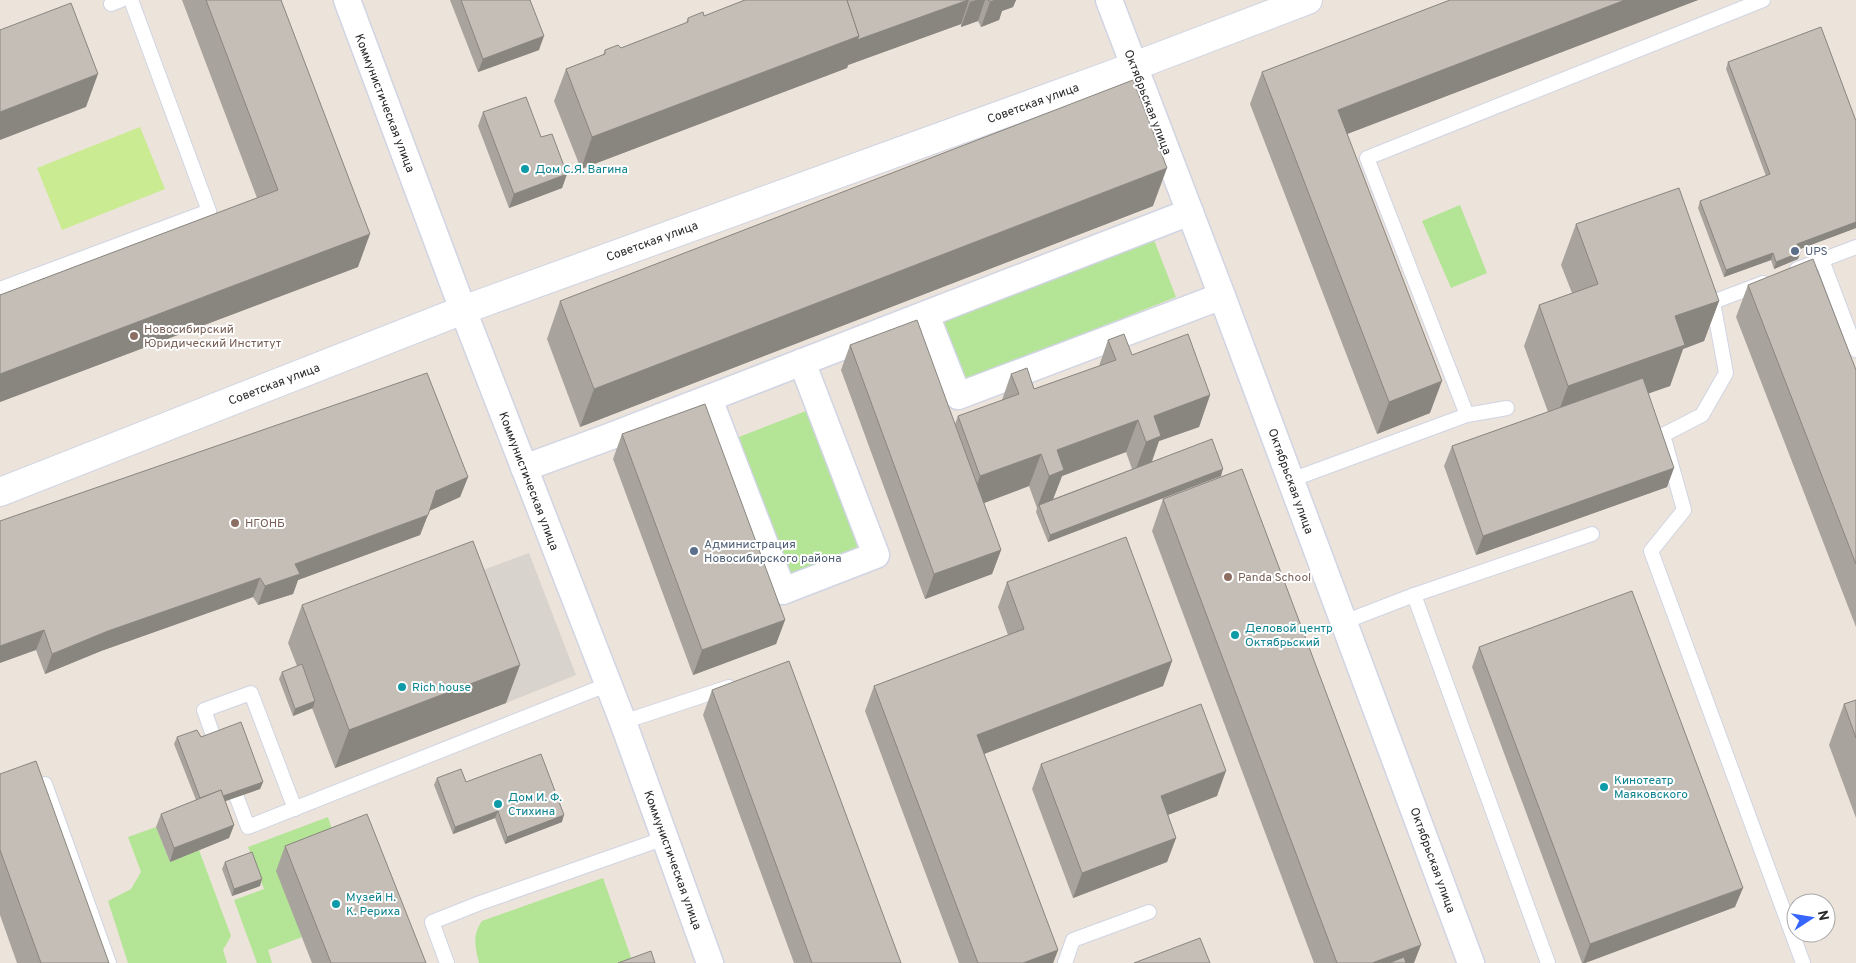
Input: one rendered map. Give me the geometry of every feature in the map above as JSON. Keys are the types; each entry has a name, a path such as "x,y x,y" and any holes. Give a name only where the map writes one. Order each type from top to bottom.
{"street":[{"name":"Коммунистическая улица","path":"347,0 463,310 609,684 710,963"},
{"name":"Октябрьская улица","path":"1109,0 1222,296 1471,963"},
{"name":"Советская улица","path":"0,492 463,310 1134,66 1308,0"},
{"path":"524,468 1190,212"},
{"path":"926,315 958,396 1222,296"},
{"path":"709,398 783,591 876,555 802,362"}],"lane":[{"path":"0,288 209,210 131,0"},
{"path":"1467,415 1367,158 1763,0"},
{"path":"1713,302 1856,247"},
{"path":"1822,260 1856,350"},
{"path":"1706,284 1713,302 1726,373 1702,415 1663,435 1684,510 1651,551 1803,963"},
{"path":"1291,480 1467,415 1507,408"},
{"path":"1344,622 1414,595 1592,534"},
{"path":"1414,595 1548,963"},
{"path":"237,798 248,827 609,684"},
{"path":"623,722 739,684"},
{"path":"214,738 204,710 251,693 296,809"},
{"path":"45,784 109,963"},
{"path":"447,963 432,922 665,838"},
{"path":"1065,963 1073,940 1149,912"}],"green space":[{"path":"140,127 165,189 62,230 37,168"},
{"path":"1460,205 1487,273 1451,288 1422,221"},
{"path":"1154,240 1176,297 966,380 944,322"},
{"path":"819,406 876,555 783,591 726,442"},
{"path":"328,817 335,838 277,871 302,937 268,950 272,963 257,963 234,900 264,889 248,847"},
{"path":"156,827 170,862 199,850 231,936 223,950 227,963 128,963 108,901 131,889 141,872 128,837"},
{"path":"603,878 633,963 479,963 476,936 482,921"}],"shaded area":[{"path":"529,553 576,675 506,703 459,579"}],"building":[{"path":"206,0 281,0 370,234 0,374 0,295 278,190"},
{"path":"461,0 530,0 544,36 483,59"},
{"path":"745,0 847,0 859,36 592,137 566,69 605,54 605,50 618,45 621,48 688,22 688,18 703,12 704,16"},
{"path":"847,0 968,0 857,40 859,36"},
{"path":"1450,0 1625,0 1338,110 1442,381 1389,402 1262,72"},
{"path":"71,3 98,74 0,112 0,30"},
{"path":"1821,27 1856,121 1856,222 1797,244 1801,252 1776,262 1773,253 1726,270 1700,201 1770,174 1728,62"},
{"path":"1133,80 1167,168 594,389 560,301"},
{"name":"Дом С.Я. Вагина","path":"526,97 541,137 552,134 567,174 514,194 483,112"},
{"path":"1679,188 1719,301 1675,316 1685,345 1568,386 1539,305 1598,284 1576,224"},
{"path":"1813,259 1856,370 1856,564 1748,285"},
{"path":"917,320 1001,550 934,574 850,345"},
{"path":"1124,334 1132,355 1188,334 1210,395 1154,416 1161,436 1146,442 1138,420 1057,450 1064,470 1049,476 1041,454 980,476 958,416 1019,394 1011,374 1027,368 1034,389 1116,360 1108,340"},
{"name":"НГОНБ","path":"427,373 468,477 436,491 428,515 295,564 300,574 265,586 260,578 108,631 52,654 44,630 0,646 0,521"},
{"path":"1643,378 1674,468 1483,536 1452,446"},
{"name":"Администрация Новосибирского района","path":"705,404 785,620 702,650 622,434"},
{"path":"1212,439 1223,469 1050,535 1039,505"},
{"name":"Деловой центр Октябрьский","path":"1242,469 1421,945 1372,963 1337,963 1163,499"},
{"path":"1126,537 1172,661 977,735 1058,950 1023,963 978,963 874,686 1024,629 1007,582"},
{"name":"Rich house","path":"473,541 520,665 349,730 302,605"},
{"name":"Кинотеатр Маяковского","path":"1632,591 1743,888 1590,944 1479,647"},
{"path":"789,661 901,963 812,963 712,690"},
{"path":"302,664 315,701 295,709 282,672"},
{"path":"1856,700 1856,738 1844,704"},
{"path":"1201,704 1226,771 1161,796 1176,838 1082,873 1041,764"},
{"path":"241,722 263,782 223,796 221,790 200,798 177,737 197,730 201,737"},
{"name":"Дом И. Ф. Стихина","path":"541,754 564,815 507,837 498,811 455,827 437,778 461,769 466,782"},
{"path":"36,761 109,963 41,963 0,850 0,774"},
{"path":"221,790 234,825 174,848 161,814"},
{"name":"Музей Н. К. Рериха","path":"367,814 426,963 331,963 285,846"},
{"path":"252,852 262,879 234,889 225,862"},
{"path":"1200,938 1210,963 1134,963"},
{"path":"651,951 655,963 618,963"},
{"path":"1404,957 1406,963 1389,963"}],"place":[{"name":"Дом С.Я. Вагина","path":"525,169"},
{"name":"UPS","path":"1795,251"},
{"name":"Новосибирский Юридический Институт","path":"134,336"},
{"name":"НГОНБ","path":"235,523"},
{"name":"Администрация Новосибирского района","path":"694,551"},
{"name":"Panda School","path":"1228,577"},
{"name":"Деловой центр Октябрьский","path":"1235,635"},
{"name":"Rich house","path":"402,687"},
{"name":"Кинотеатр Маяковского","path":"1604,787"},
{"name":"Дом И. Ф. Стихина","path":"498,804"},
{"name":"Музей Н. К. Рериха","path":"336,904"}]}
